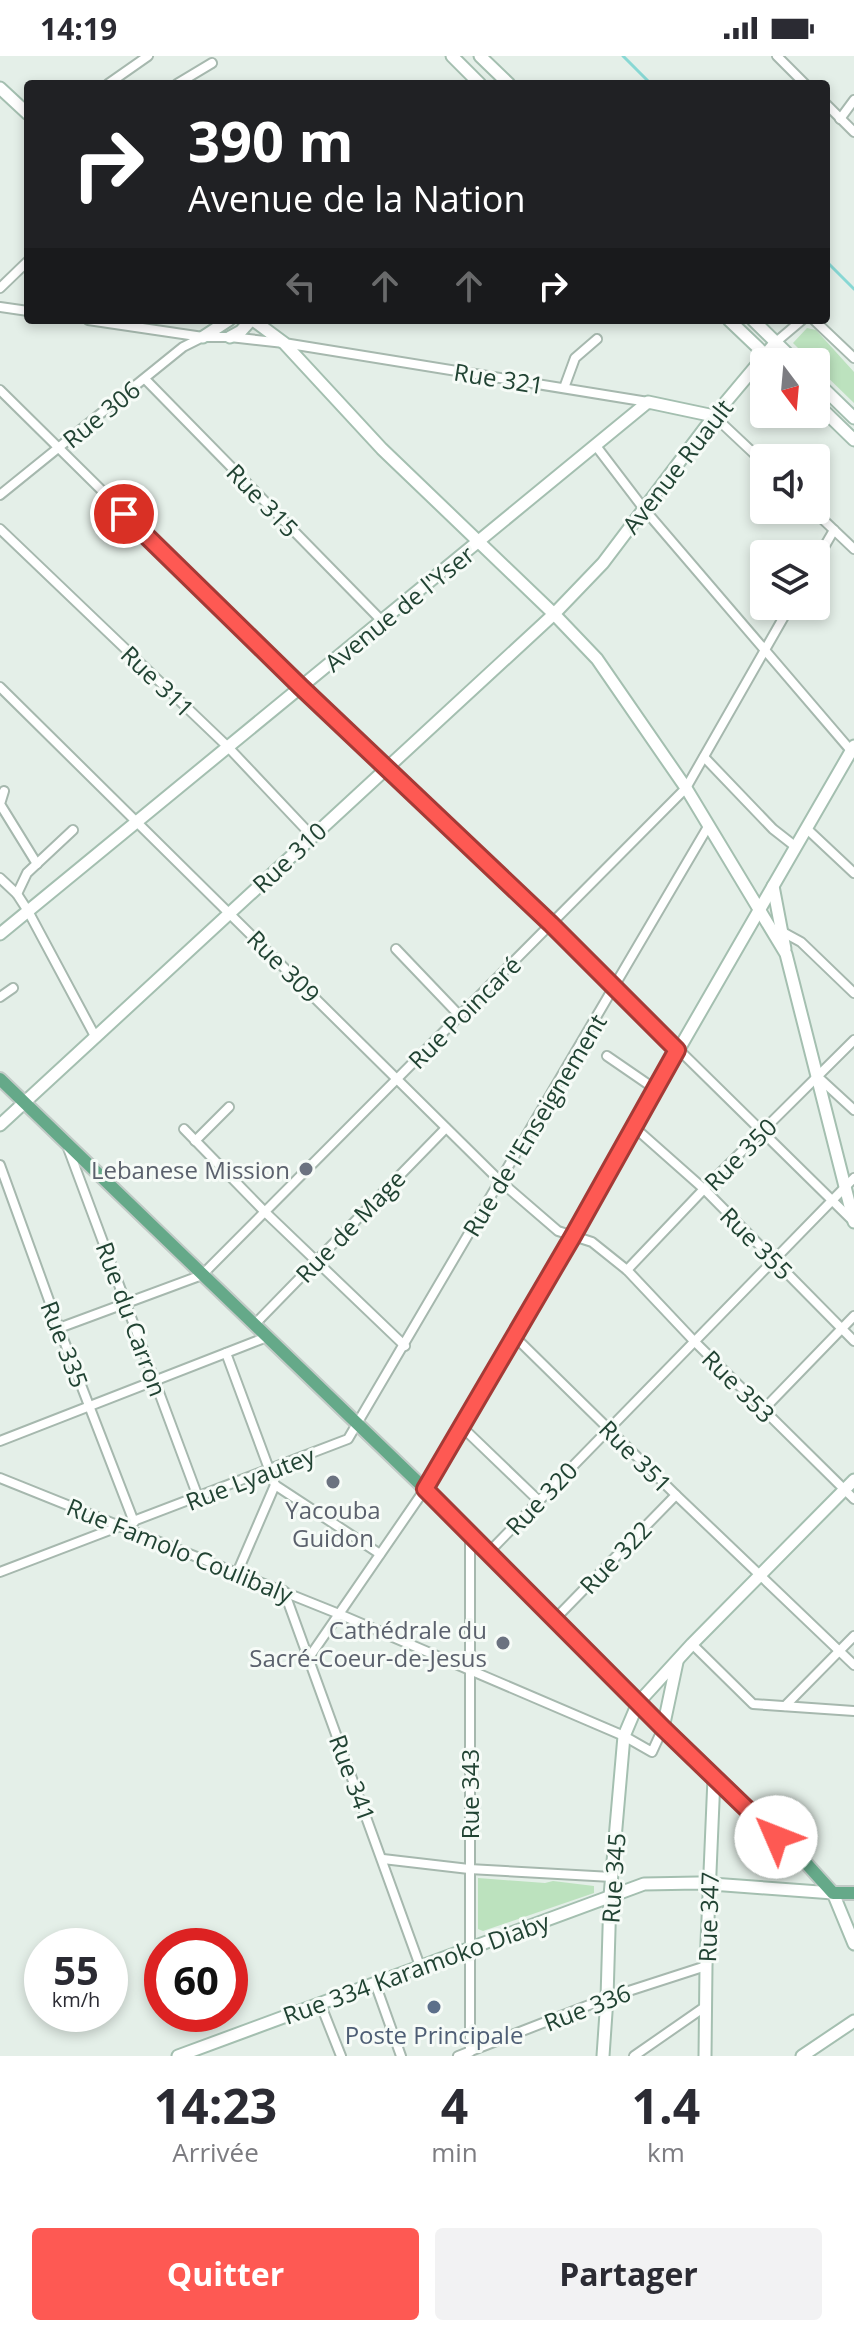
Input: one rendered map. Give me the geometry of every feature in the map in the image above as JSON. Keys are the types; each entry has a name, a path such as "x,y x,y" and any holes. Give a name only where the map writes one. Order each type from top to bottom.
{"main road":[{"path":"0,1079 425,1489 833,1893 854,1893"}],"street":[{"path":"114,80 148,56"},
{"path":"452,56 476,80"},
{"path":"480,56 505,80"},
{"path":"777,56 801,80"},
{"path":"184,80 212,63"},
{"path":"0,88 24,110"},
{"path":"840,119 854,100"},
{"path":"830,108 854,132"},
{"path":"0,288 24,265"},
{"path":"0,307 24,310"},
{"name":"Rue 321","path":"115,324 203,337 284,343 648,402 714,416"},
{"path":"203,337 223,324"},
{"path":"230,337 250,324"},
{"path":"258,324 284,343 382,449 597,659 686,788 786,954"},
{"path":"733,324 758,348"},
{"path":"757,324 782,348"},
{"name":"Avenue Ruault","path":"773,348 797,324"},
{"path":"818,324 854,358"},
{"name":"Rue 306","path":"0,495 183,347 203,337"},
{"path":"564,388 575,358 597,339"},
{"name":"Avenue Ruault","path":"554,614 603,563 714,416 750,378"},
{"name":"Rue 315","path":"145,379 382,621"},
{"path":"0,390 301,687 551,924 854,1222"},
{"path":"830,395 854,418"},
{"name":"Avenue de l'Yser","path":"0,934 648,402"},
{"path":"714,416 750,450"},
{"path":"830,417 854,440"},
{"path":"308,1659 425,1489 853,750 644,509 596,446"},
{"path":"828,524 854,549"},
{"name":"Rue 311","path":"0,529 228,747 312,836"},
{"path":"828,540 834,530"},
{"name":"Rue 310","path":"0,1125 554,614"},
{"name":"Rue Poincaré","path":"59,1328 202,1275 686,788 782,620"},
{"name":"Rue 309","path":"0,687 500,1181 558,1231 573,1236"},
{"path":"704,757 773,829 796,847"},
{"path":"4,791 0,804 37,864"},
{"name":"Rue de l'Enseignement","path":"358,1425 709,825"},
{"path":"806,828 854,873"},
{"path":"17,894 27,873 73,830"},
{"path":"0,878 17,894 28,911 96,1038"},
{"path":"773,886 786,954 850,1182 854,1222"},
{"path":"771,927 801,942 854,993"},
{"path":"396,949 460,1016"},
{"path":"0,997 13,988"},
{"name":"Rue 350","path":"627,1270 854,1040"},
{"path":"607,1056 655,1089"},
{"path":"818,1076 854,1110"},
{"path":"195,1141 229,1107"},
{"name":"Rue 355","path":"634,1127 704,1189 854,1341"},
{"name":"Rue de Mage","path":"255,1324 446,1128"},
{"path":"184,1129 265,1212 405,1346"},
{"name":"Rue du Carron","path":"65,1140 198,1497"},
{"name":"Rue 335","path":"0,1165 134,1522"},
{"name":"Rue 320","path":"489,1552 850,1182"},
{"name":"Rue 353","path":"573,1236 592,1242 627,1270 694,1341 854,1499"},
{"path":"763,1410 854,1316"},
{"name":"Rue 351","path":"513,1335 854,1665"},
{"path":"0,1441 267,1337"},
{"path":"226,1353 275,1485 380,1554"},
{"name":"Rue Lyautey","path":"0,1572 345,1442 358,1425"},
{"path":"461,1426 539,1501"},
{"name":"Rue Famolo Coulibaly","path":"0,1478 470,1669 624,1736 652,1752 663,1728"},
{"name":"Rue 345","path":"603,2056 610,1896 624,1736 638,1703 854,1480"},
{"path":"237,1573 275,1485"},
{"name":"Rue 322","path":"555,1619 676,1495"},
{"name":"Rue 343","path":"470,1535 471,2054"},
{"name":"Rue 341","path":"284,1591 420,1966"},
{"path":"785,1706 854,1636"},
{"path":"692,1644 753,1704 854,1711"},
{"path":"663,1728 677,1661"},
{"name":"Rue 347","path":"705,2056 703,1884 714,1778"},
{"path":"383,1859 469,1869 612,1877"},
{"name":"Rue 334 Karamoko Diaby","path":"178,2056 644,1884 703,1884 833,1893"},
{"path":"833,1893 854,1944"},
{"name":"Rue 336","path":"458,2056 471,2054 607,1998 706,1966"},
{"path":"375,1983 401,2056"},
{"path":"320,2003 341,2056"},
{"path":"634,2056 706,2006"},
{"path":"802,2056 852,2023"}],"green space":[{"path":"807,328 816,330 854,372 854,403 830,380 830,348 798,348 793,343"},
{"path":"478,1878 594,1886 594,1893 483,1931 478,1929"}],"waterway":[{"path":"623,56 647,80"},
{"path":"830,265 854,289"}],"place":[{"name":"Lebanese Mission","path":"306,1169"},
{"name":"Yacouba Guidon","path":"333,1482"},
{"name":"Cathédrale du Sacré-Coeur-de-Jesus","path":"503,1643"},
{"name":"Poste Principale","path":"434,2007"}],"route":[{"path":"124,514 616,987 677,1050 573,1236 425,1489 776,1837"}]}
